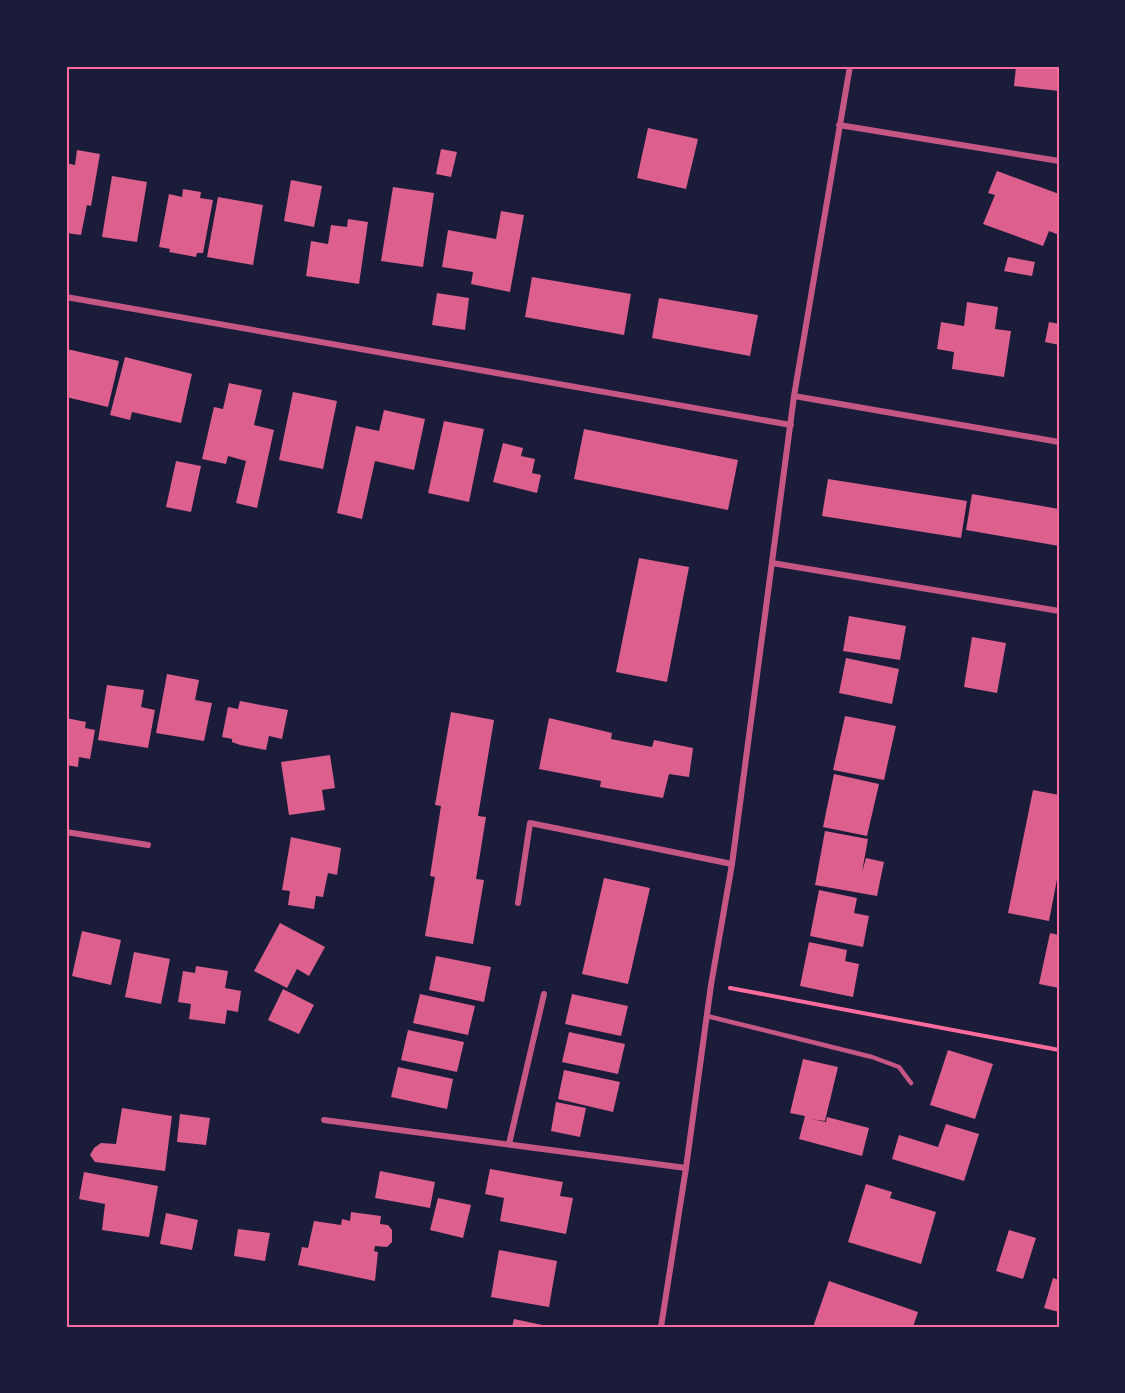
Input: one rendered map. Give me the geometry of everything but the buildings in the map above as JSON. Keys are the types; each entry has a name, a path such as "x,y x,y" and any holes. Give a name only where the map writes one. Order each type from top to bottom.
{"street":[{"path":"661,1327 711,985 732,864 794,396 850,66"},
{"path":"839,125 1059,161"},
{"path":"66,297 791,425"},
{"path":"794,396 1059,442"},
{"path":"772,563 1059,611"},
{"path":"518,903 530,823 732,864"},
{"path":"66,832 148,845"},
{"path":"509,1144 544,994"},
{"path":"324,1120 686,1168"}],"lane":[{"path":"707,1016 872,1057 899,1067 911,1083"}],"path":[{"path":"711,985 1059,1050"}]}
